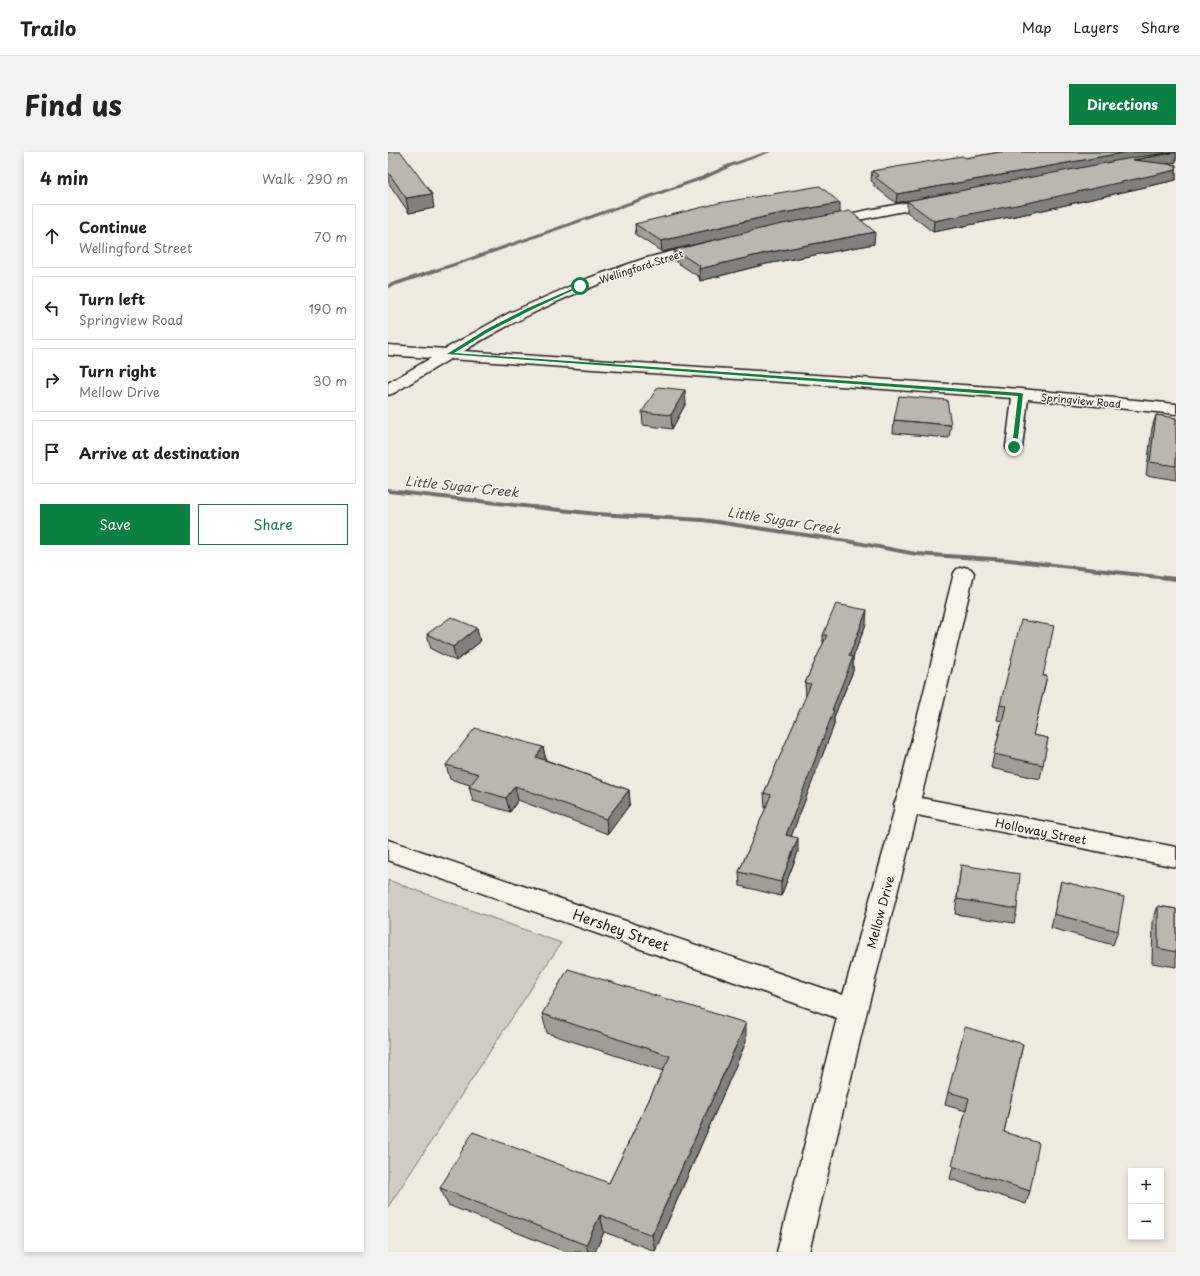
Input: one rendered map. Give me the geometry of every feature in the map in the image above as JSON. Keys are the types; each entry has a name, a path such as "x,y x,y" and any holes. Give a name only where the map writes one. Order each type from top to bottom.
{"street":[{"path":"819,224 944,200"},
{"name":"Wellingford Street","path":"388,390 516,316 580,286 652,261 719,244"},
{"name":"Springview Road","path":"388,350 1021,394 1176,409"},
{"path":"1014,447 1021,394"},
{"name":"Mellow Drive","path":"793,1252 853,1012 901,832 906,804 964,573"},
{"name":"Holloway Street","path":"906,804 1176,857"},
{"name":"Hershey Street","path":"388,850 853,1012"}],"shaded area":[{"path":"388,880 561,943 388,1207"}],"building":[{"path":"388,152 401,152 432,194 406,198 388,172"},
{"path":"1000,152 1127,152 897,194 875,177 879,176 872,171 962,156 966,158"},
{"path":"1176,152 1133,160 1176,165 1176,170 1032,202 934,221 907,201 1137,157"},
{"path":"820,186 840,203 772,215 661,241 635,224 719,203"},
{"path":"850,211 875,232 766,253 699,269 700,266 674,250 772,226"},
{"path":"658,387 685,390 671,415 642,412"},
{"path":"899,396 947,400 951,425 894,420"},
{"path":"1156,415 1176,418 1176,466 1150,462"},
{"path":"836,604 867,610 849,656 853,657 832,710 834,710 786,835 798,838 781,882 739,872 771,795 764,793 811,684 805,683 827,635 823,635"},
{"path":"451,617 477,628 453,647 427,634"},
{"path":"1021,620 1054,626 1043,676 1047,676 1033,735 1048,738 1043,765 994,754 1006,706 1000,705"},
{"path":"475,728 543,747 536,757 629,790 606,819 515,786 506,798 469,787 479,774 446,765"},
{"path":"961,865 1020,874 1017,909 957,899"},
{"path":"1061,881 1124,897 1118,931 1054,914"},
{"path":"1158,906 1176,909 1176,952 1158,948"},
{"path":"568,969 746,1023 652,1235 600,1215 586,1245 440,1188 473,1132 609,1183 670,1056 542,1014"},
{"path":"965,1027 1023,1044 1004,1132 1039,1143 1030,1191 952,1166 969,1098 948,1092"}],"waterway":[{"path":"388,286 462,262 705,177 731,165 769,152"},
{"name":"Little Sugar Creek","path":"388,491 597,514 703,520 847,541 916,554 1009,560 1176,579"}],"route":[{"path":"580,286 489,330 449,354 1021,394 1014,447"}]}
